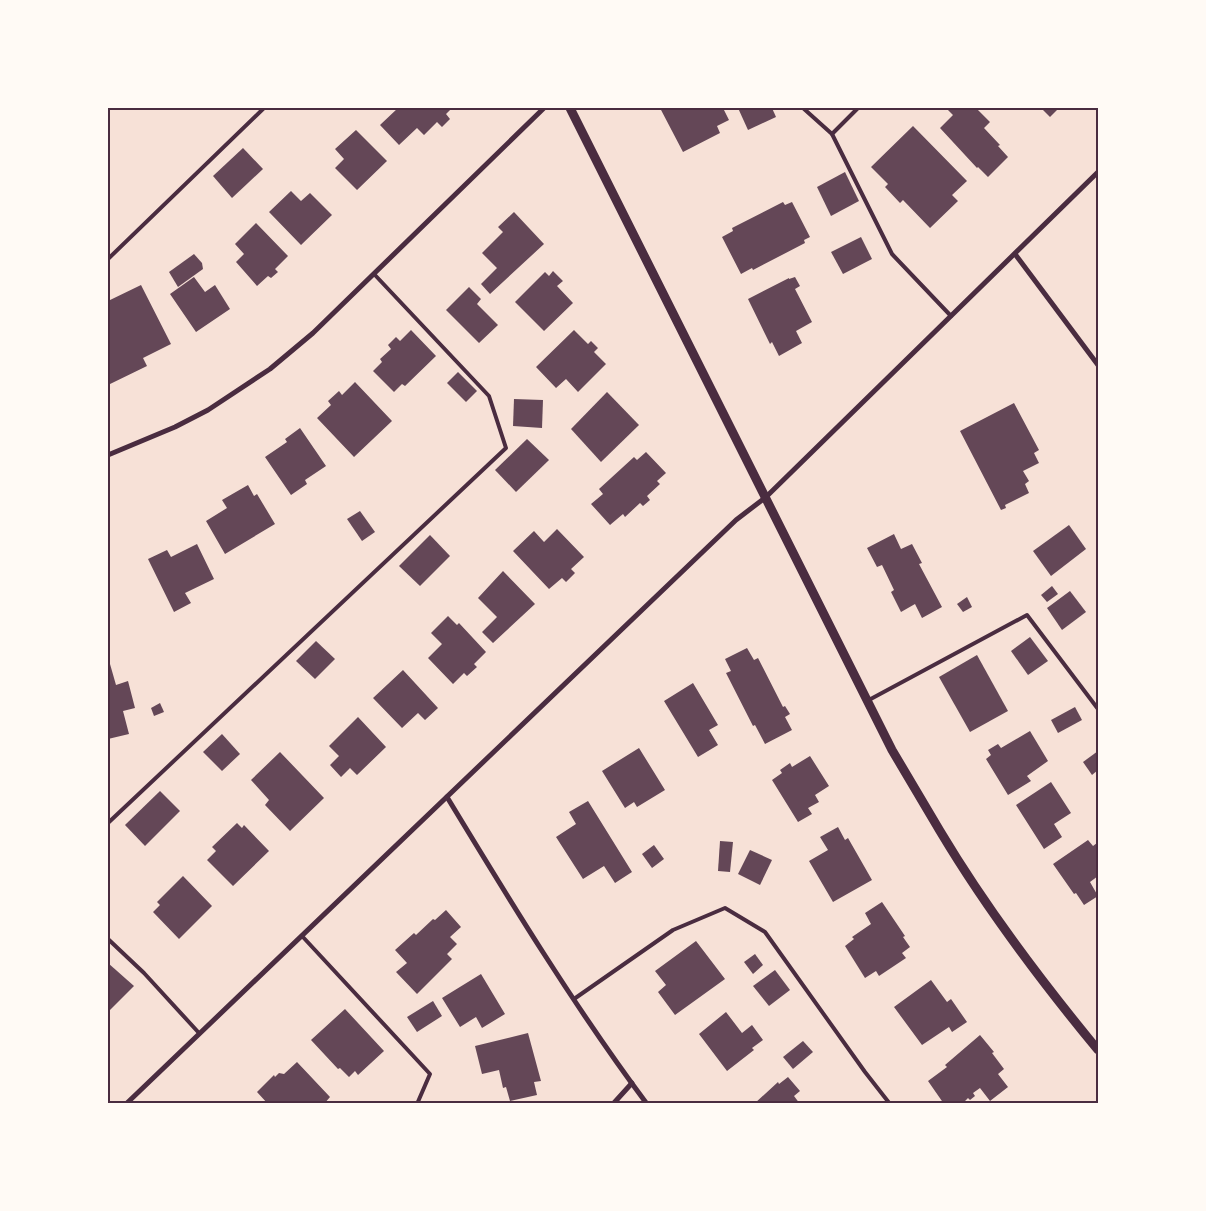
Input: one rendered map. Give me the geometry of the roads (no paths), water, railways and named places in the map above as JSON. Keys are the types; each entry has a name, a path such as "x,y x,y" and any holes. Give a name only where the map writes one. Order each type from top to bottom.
{"street":[{"path":"108,455 175,427 208,410 270,369 299,345 374,274 544,108"},
{"path":"570,108 892,750 936,825 987,903 1098,1050"},
{"path":"126,1104 736,520 766,498 1098,172"},
{"path":"1015,254 1098,365"},
{"path":"447,796 501,886 574,999 647,1104"},
{"path":"614,1104 632,1083"}],"lane":[{"path":"108,259 264,108"},
{"path":"804,108 832,134 892,254 951,316"},
{"path":"832,134 858,108"},
{"path":"108,824 506,448 489,396 374,274"},
{"path":"867,701 1027,616 1098,709"},
{"path":"574,999 673,930 725,908 765,932 890,1104"},
{"path":"302,936 430,1074 417,1104"},
{"path":"108,939 144,973 199,1033"}]}
